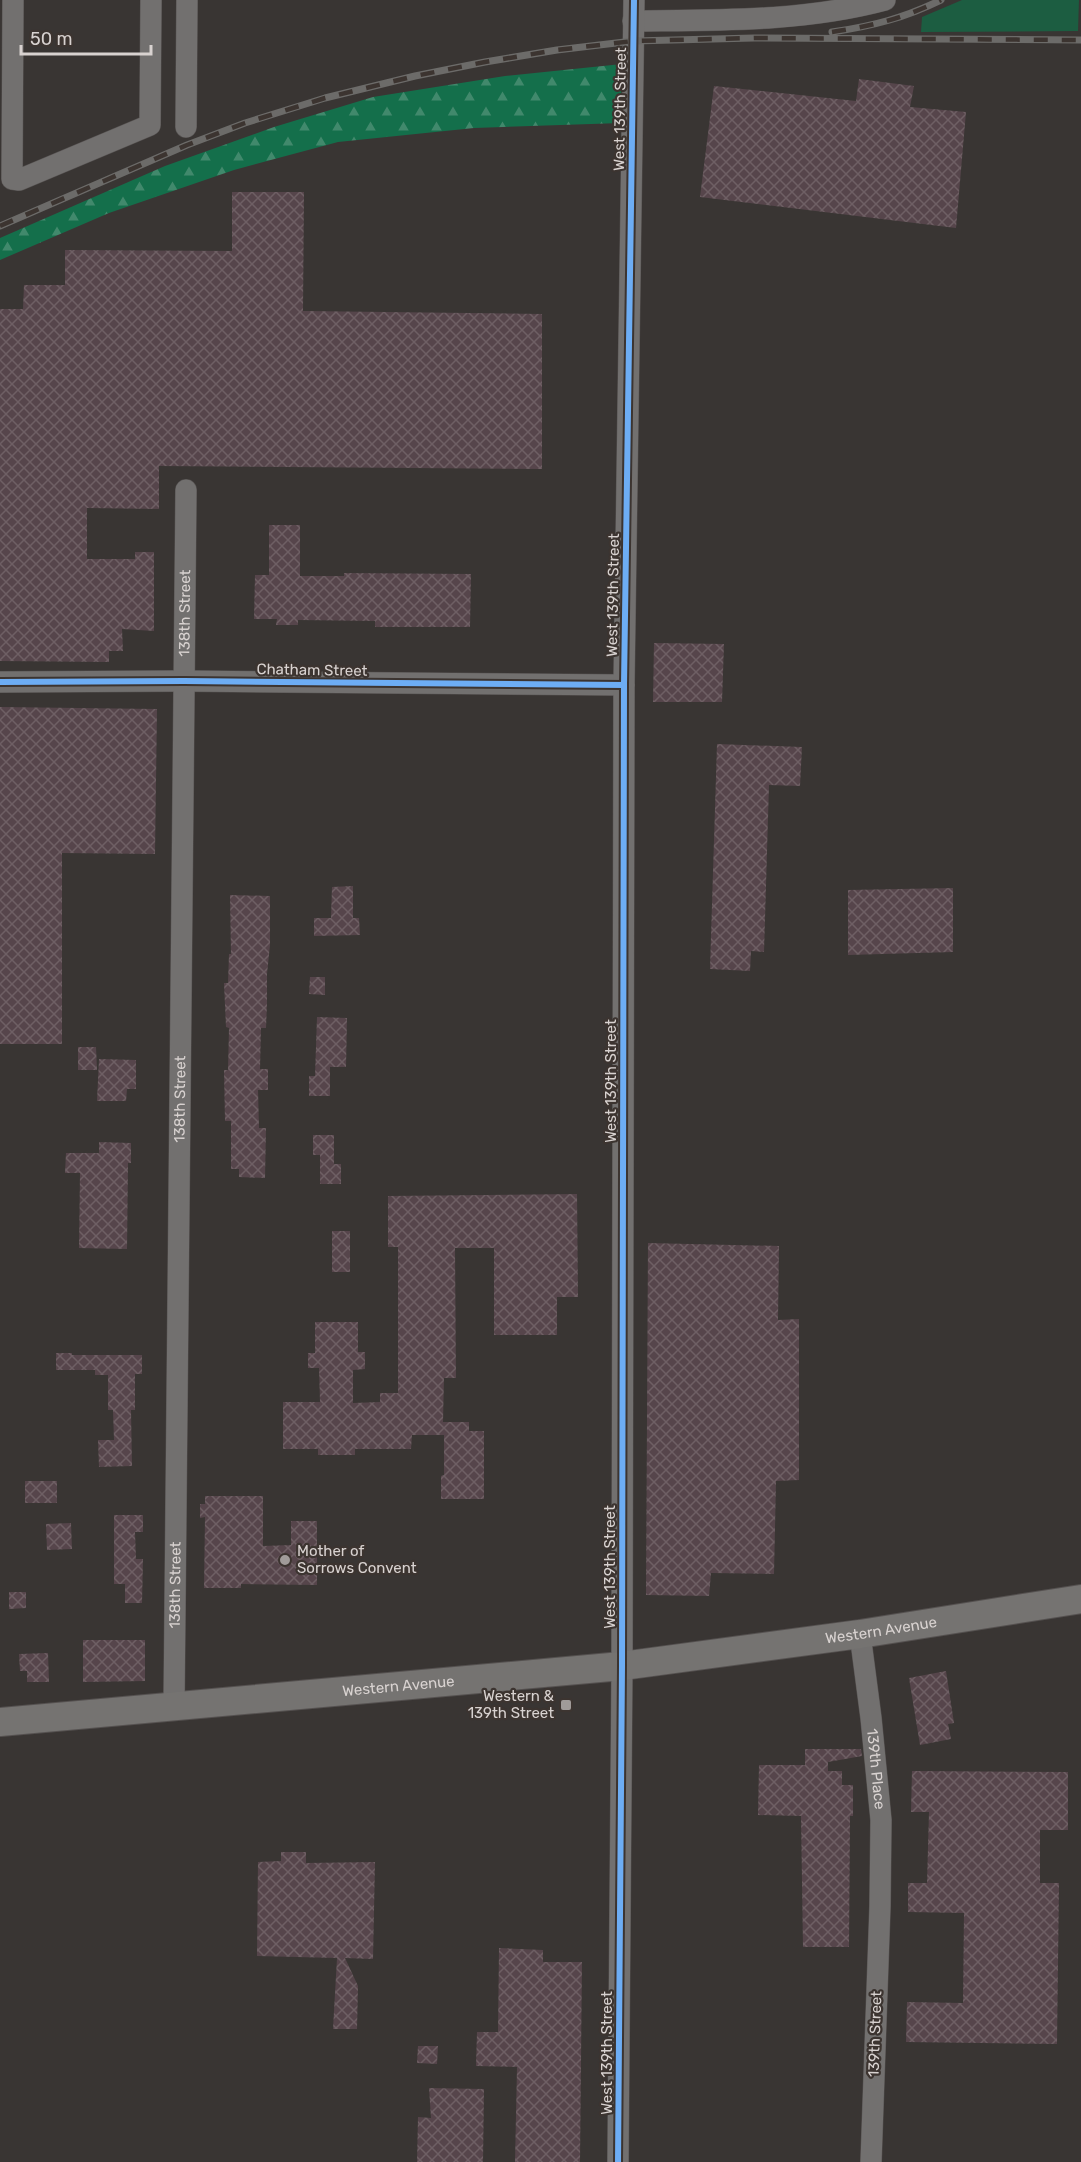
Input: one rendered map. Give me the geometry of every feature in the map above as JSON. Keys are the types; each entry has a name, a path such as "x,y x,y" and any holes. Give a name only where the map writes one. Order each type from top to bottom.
{"main road":[{"name":"Western Avenue","path":"0,1722 622,1666 860,1634 1081,1599"}],"street":[{"path":"13,0 12,179 18,180 150,125 151,0"},
{"path":"186,127 187,0"},
{"path":"634,10 765,19 855,8 885,0"},
{"name":"West 139th Street","path":"618,2162 622,1666 624,685 634,10"},
{"name":"138th Street","path":"174,1708 186,490"},
{"name":"Chatham Street","path":"0,682 184,681 624,685"},
{"name":"139th Place","path":"860,1634 881,1820 880,1906"},
{"name":"139th Street","path":"871,2162 880,1906"}],"green space":[{"path":"962,0 1079,0 1078,31 921,32 922,17"},
{"path":"622,64 621,123 474,128 338,142 234,170 109,213 0,260 0,238 165,166 274,127 373,97 505,76"}],"building":[{"path":"859,79 914,86 910,107 966,112 956,228 700,197 714,86 856,101"},
{"path":"232,192 304,192 303,311 542,314 542,469 159,466 159,509 87,508 87,559 135,559 135,552 154,552 154,631 122,629 123,651 109,651 109,662 0,661 0,309 23,309 24,285 65,285 65,250 232,251"},
{"path":"269,525 300,525 300,576 344,576 344,573 471,574 470,627 375,627 375,621 298,620 298,625 276,625 277,619 254,619 255,575 269,575"},
{"path":"654,643 724,644 722,702 653,702"},
{"path":"0,707 157,709 155,854 62,853 62,1044 0,1044"},
{"path":"717,744 802,747 800,786 769,785 764,952 751,951 750,971 710,969"},
{"path":"353,886 353,918 359,918 360,935 314,936 314,918 331,918 332,887"},
{"path":"953,888 953,952 848,955 848,890"},
{"path":"230,895 270,896 266,1028 261,1028 260,1069 268,1069 268,1090 258,1090 259,1128 266,1128 265,1178 239,1177 239,1169 231,1169 231,1121 225,1121 224,1070 228,1070 229,1028 226,1027 224,983 228,983 229,954 231,954"},
{"path":"310,977 325,977 325,995 309,994"},
{"path":"317,1017 347,1018 346,1067 330,1067 330,1096 309,1096 309,1076 315,1076"},
{"path":"78,1047 96,1047 97,1070 78,1070"},
{"path":"99,1059 136,1060 136,1089 127,1089 126,1101 97,1101"},
{"path":"313,1135 334,1135 334,1164 341,1164 341,1184 320,1184 320,1155 313,1155"},
{"path":"99,1142 131,1143 131,1163 128,1163 127,1249 79,1248 80,1173 65,1173 66,1153 99,1153"},
{"path":"577,1194 578,1297 557,1297 557,1335 494,1335 494,1248 455,1248 456,1378 444,1378 443,1422 469,1422 469,1431 484,1431 484,1499 441,1499 441,1476 444,1475 444,1435 412,1435 411,1449 355,1449 355,1455 318,1455 318,1449 283,1449 283,1402 320,1402 319,1368 308,1368 308,1353 315,1353 315,1322 358,1322 358,1352 365,1352 365,1369 353,1370 353,1403 380,1402 380,1393 398,1393 398,1247 388,1247 388,1196"},
{"path":"332,1231 350,1231 350,1272 332,1272"},
{"path":"648,1243 779,1246 778,1320 799,1319 799,1480 776,1481 774,1574 711,1573 709,1596 646,1595"},
{"path":"56,1353 142,1355 142,1374 135,1374 135,1410 131,1410 132,1466 99,1467 98,1440 114,1440 113,1410 108,1410 108,1375 95,1375 95,1370 56,1370"},
{"path":"25,1481 57,1481 57,1503 25,1503"},
{"path":"205,1496 263,1496 263,1546 291,1545 291,1521 317,1521 317,1585 241,1584 241,1588 204,1588 205,1517 200,1518 200,1504 205,1504"},
{"path":"114,1515 143,1515 143,1532 135,1532 136,1559 143,1559 142,1603 125,1603 125,1584 114,1584"},
{"path":"71,1523 72,1549 47,1550 46,1524"},
{"path":"9,1592 26,1592 26,1608 9,1609"},
{"path":"83,1640 145,1640 145,1681 83,1682"},
{"path":"48,1653 49,1682 27,1682 27,1671 20,1671 19,1654"},
{"path":"946,1671 954,1723 948,1724 951,1739 920,1745 909,1678"},
{"path":"805,1749 861,1749 862,1756 828,1762 828,1771 842,1771 842,1785 853,1785 853,1816 850,1816 849,1947 803,1947 801,1816 758,1815 759,1765 805,1765"},
{"path":"912,1771 1068,1772 1068,1830 1040,1830 1040,1883 1059,1883 1057,2044 906,2042 907,2002 963,2003 964,1913 908,1912 908,1883 927,1883 929,1812 911,1812"},
{"path":"281,1852 306,1852 306,1863 375,1862 373,1959 345,1958 358,1986 357,2029 333,2029 337,1958 257,1956 258,1862 281,1861"},
{"path":"499,1948 543,1950 543,1962 582,1962 580,2162 515,2162 517,2067 476,2066 477,2032 498,2032"},
{"path":"418,2046 438,2046 437,2064 417,2063"},
{"path":"429,2088 484,2089 483,2162 417,2162 418,2117 431,2118"}],"railway":[{"path":"832,32 888,20 941,0"},
{"path":"0,226 187,145 245,123 325,98 485,62 633,41 754,38 1081,40"}],"cycle path":[{"path":"618,2162 622,1666 624,685 634,0"},
{"path":"0,682 184,681 624,685"}],"place":[{"name":"Mother of Sorrows Convent","path":"285,1560"},
{"name":"Western & 139th Street","path":"566,1705"}]}
